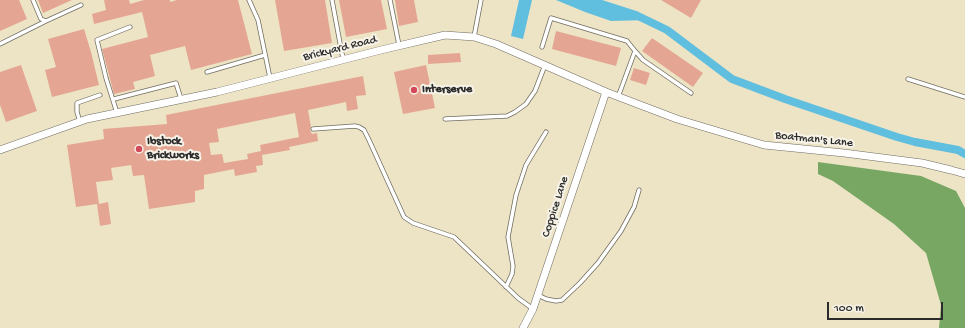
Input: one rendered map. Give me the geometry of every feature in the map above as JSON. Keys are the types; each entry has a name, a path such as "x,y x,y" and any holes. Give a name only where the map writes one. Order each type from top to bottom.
{"street":[{"name":"Brickyard Road","path":"0,149 87,119 217,92 344,59 445,35 474,37 496,44 606,92 677,120"},
{"name":"Coppice Lane","path":"524,328 538,295 606,92"},
{"name":"Boatman's Lane","path":"677,120 764,145 922,163 965,174"}],"lane":[{"path":"33,0 41,19 46,21"},
{"path":"249,0 258,20 270,78"},
{"path":"332,0 344,59"},
{"path":"390,0 399,46"},
{"path":"474,37 481,0"},
{"path":"0,44 81,5"},
{"path":"542,47 550,18 627,41 642,60 691,93"},
{"path":"117,113 96,40 130,27"},
{"path":"618,97 635,51"},
{"path":"207,72 265,56"},
{"path":"445,119 507,116 515,112 526,104 535,91 545,65"},
{"path":"908,78 965,97"},
{"path":"114,99 176,83 181,100"},
{"path":"80,122 77,112 77,103 100,95"},
{"path":"313,129 355,126 364,130 404,217 414,223 454,237 518,298 533,309"},
{"path":"506,287 514,266 508,237 516,195 526,165 546,132"},
{"path":"538,295 546,299 556,301 562,300 580,283 598,263 621,231 634,207 639,190"}],"green space":[{"path":"818,162 921,176 956,191 965,208 965,328 939,328 941,305 926,253 894,224 833,181 818,174"}],"water":[{"path":"519,0 532,0 523,39 511,36"},
{"path":"556,0 589,0 648,20 611,21"}],"building":[{"path":"0,0 19,0 27,19 0,31"},
{"path":"38,0 72,0 43,13"},
{"path":"104,0 129,0 130,4 144,0 170,0 170,2 177,0 238,0 252,54 191,70 185,46 150,55 155,76 133,82 135,89 114,94 102,49 148,37 142,12 94,24 92,14 106,10"},
{"path":"275,0 325,0 332,43 284,51"},
{"path":"339,0 381,0 387,29 346,37"},
{"path":"395,0 414,0 418,22 399,26"},
{"path":"661,0 701,0 691,18"},
{"path":"84,29 99,85 52,97 45,70 56,67 48,39"},
{"path":"556,31 621,48 616,66 552,49"},
{"path":"652,38 703,73 693,87 642,51"},
{"name":"Interserve","path":"460,53 461,62 428,64 428,55"},
{"path":"21,65 37,111 6,122 0,105 0,72"},
{"name":"Interserve","path":"426,65 435,108 403,114 394,72"},
{"path":"634,68 650,73 646,85 630,80"},
{"name":"Ibstock Brickworks","path":"363,76 366,95 356,96 358,109 347,111 346,102 308,110 311,127 310,130 312,134 317,133 318,141 289,147 290,150 262,155 263,165 256,166 257,172 235,176 234,169 204,175 204,189 195,191 195,202 149,209 144,175 133,176 131,165 111,168 113,180 96,182 99,204 108,202 111,224 100,226 97,204 76,207 67,145 104,139 103,129 167,124 166,115","holes":["295,113 299,137 260,145 261,151 247,154 248,159 224,163 222,154 211,155 209,143 219,142 217,129"]}],"waterway":[{"path":"589,0 636,15 667,30 732,79 785,99 897,137 958,150 965,154"}],"place":[{"name":"Interserve","path":"414,90"},
{"name":"Ibstock Brickworks","path":"139,149"}]}
